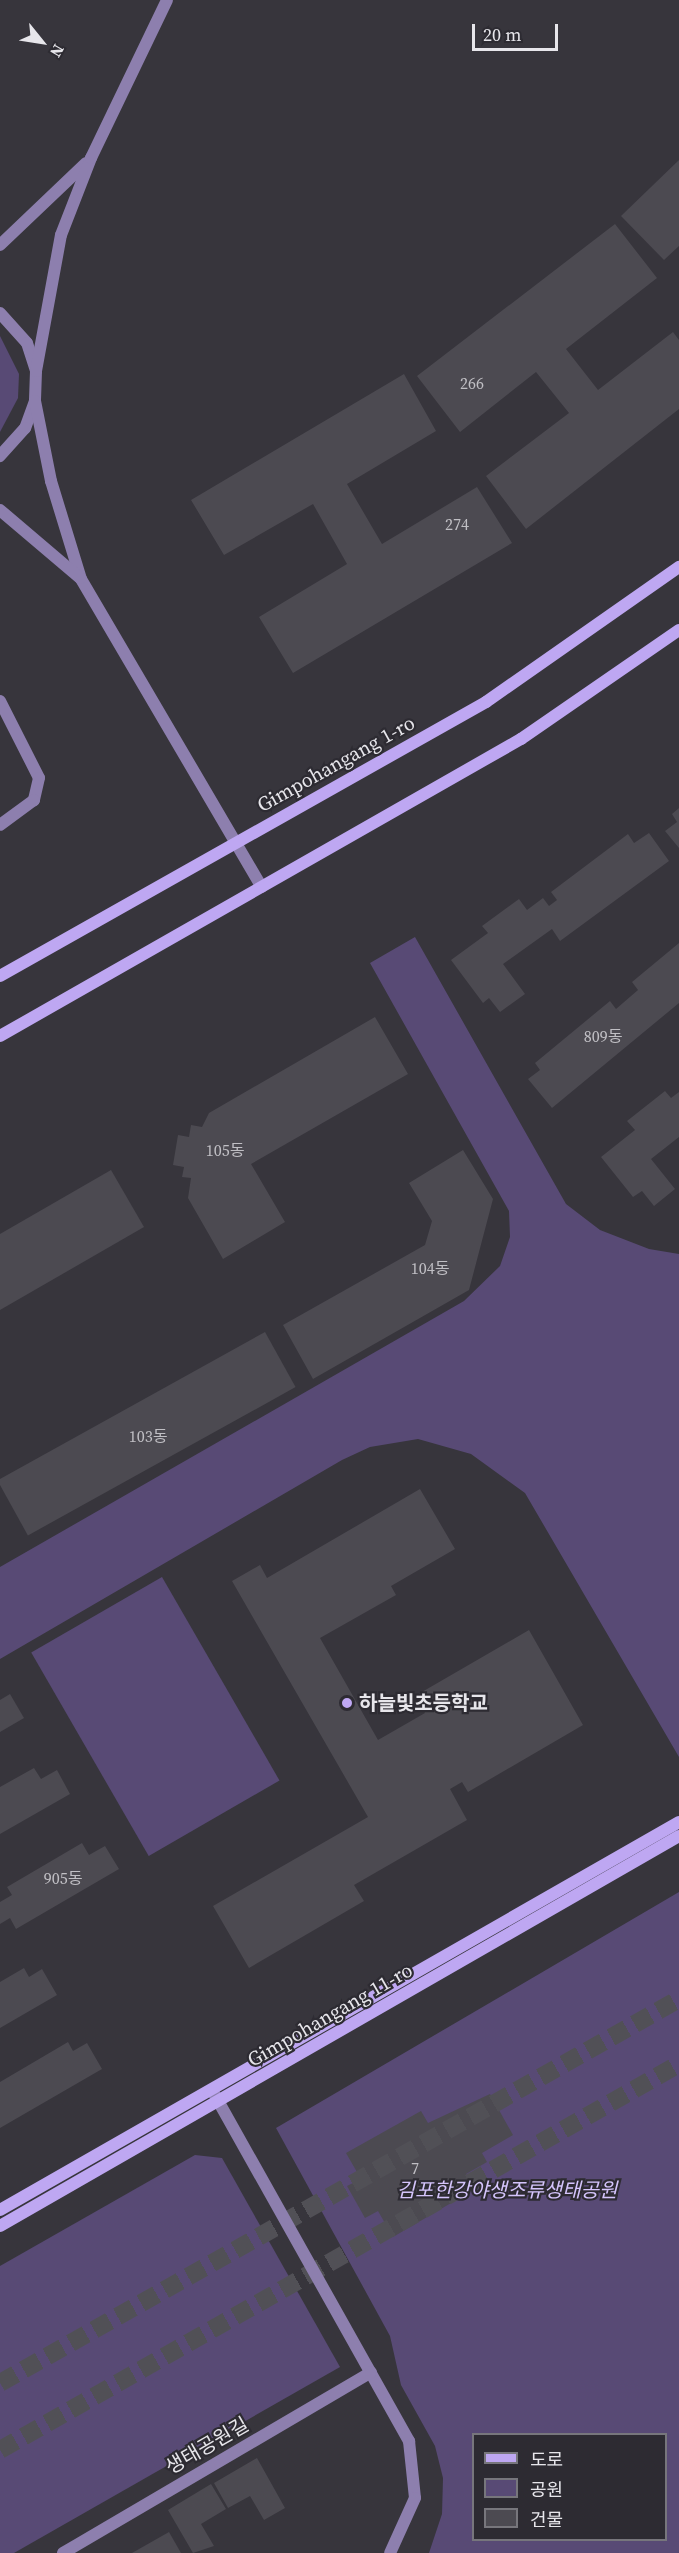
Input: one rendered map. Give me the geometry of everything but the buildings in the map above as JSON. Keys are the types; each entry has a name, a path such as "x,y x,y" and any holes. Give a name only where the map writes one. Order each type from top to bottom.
{"street":[{"path":"167,0 91,158 50,276 36,371 35,401 51,481 81,579 261,887"},
{"path":"0,245 91,158"},
{"path":"0,313 27,343 36,371"},
{"path":"0,456 25,428 35,401"},
{"path":"0,510 81,579"},
{"name":"Gimpohangang 1-ro","path":"0,976 486,702 679,567"},
{"path":"0,1036 521,739 679,630"},
{"path":"0,701 39,778 34,800 0,825"},
{"name":"Gimpohangang 11-ro","path":"0,2210 679,1822"},
{"name":"Gimpohangang 11-ro","path":"0,2226 219,2103 679,1836"},
{"path":"212,2090 371,2372 414,2458 410,2518 390,2553"},
{"name":"생태공원길","path":"63,2553 371,2372"}],"green space":[{"path":"0,336 19,374 18,398 0,432"},
{"path":"415,937 566,1204 600,1230 649,1249 679,1254 679,1757 525,1493 471,1454 418,1439 370,1447 342,1460 0,1659 0,1567 464,1301 500,1266 510,1237 509,1211 370,963"},
{"path":"162,1577 280,1781 149,1856 31,1652"},
{"name":"김포한강야생조류생태공원","path":"679,1892 679,2553 429,2553 442,2514 443,2478 435,2446 401,2385 390,2336 276,2128"},
{"path":"195,2155 222,2158 340,2367 14,2553 0,2553 0,2266"}],"tunnel":[{"path":"0,2383 679,1999"},
{"path":"0,2450 679,2064"}],"place":[{"name":"하늘빛초등학교","path":"347,1703"}]}
